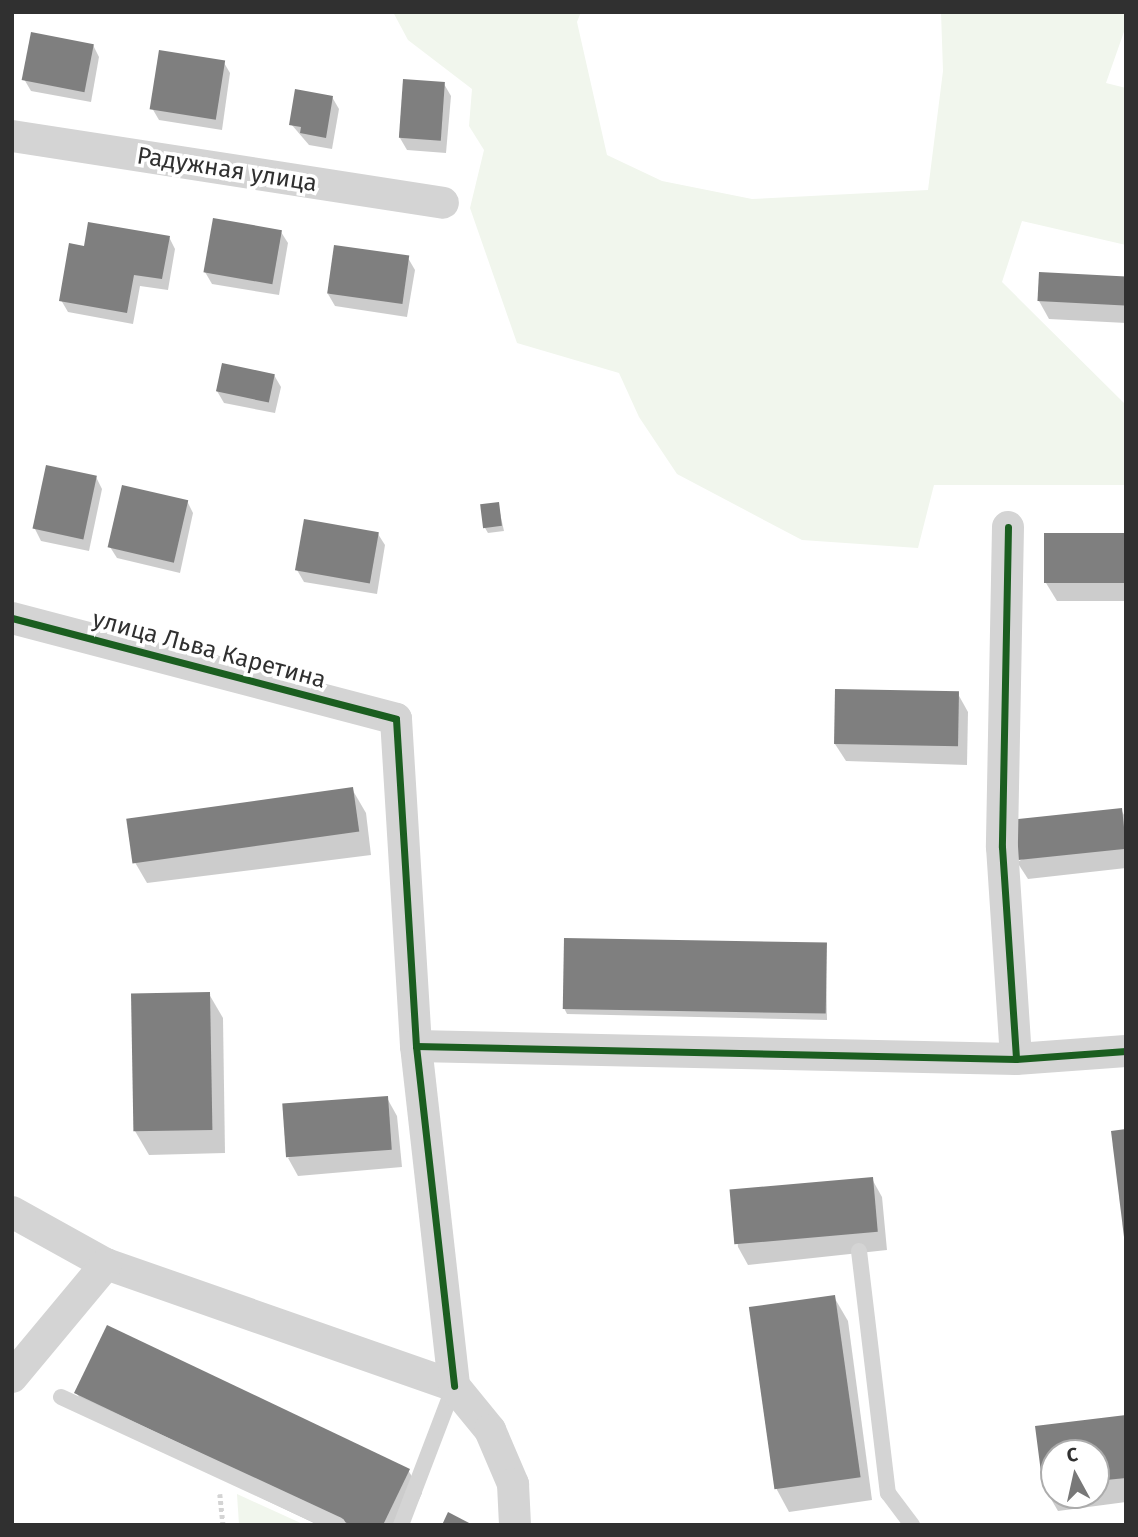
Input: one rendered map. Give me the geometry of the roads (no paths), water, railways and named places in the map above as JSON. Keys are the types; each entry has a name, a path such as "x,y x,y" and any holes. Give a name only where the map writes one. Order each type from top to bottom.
{"street":[{"name":"Радужная улица","path":"12,136 443,203"},
{"path":"1008,527 1002,847 1016,1059"},
{"name":"улица Льва Каретина","path":"12,618 396,719 416,1046"},
{"path":"454,1386 416,1046 1016,1059 1126,1051"},
{"path":"12,1212 106,1265 454,1386 490,1430 513,1484 515,1525"},
{"path":"12,1377 106,1265"}],"lane":[{"path":"859,1251 888,1493 912,1525"},
{"path":"401,1525 454,1386"},
{"path":"61,1397 338,1525"}]}
